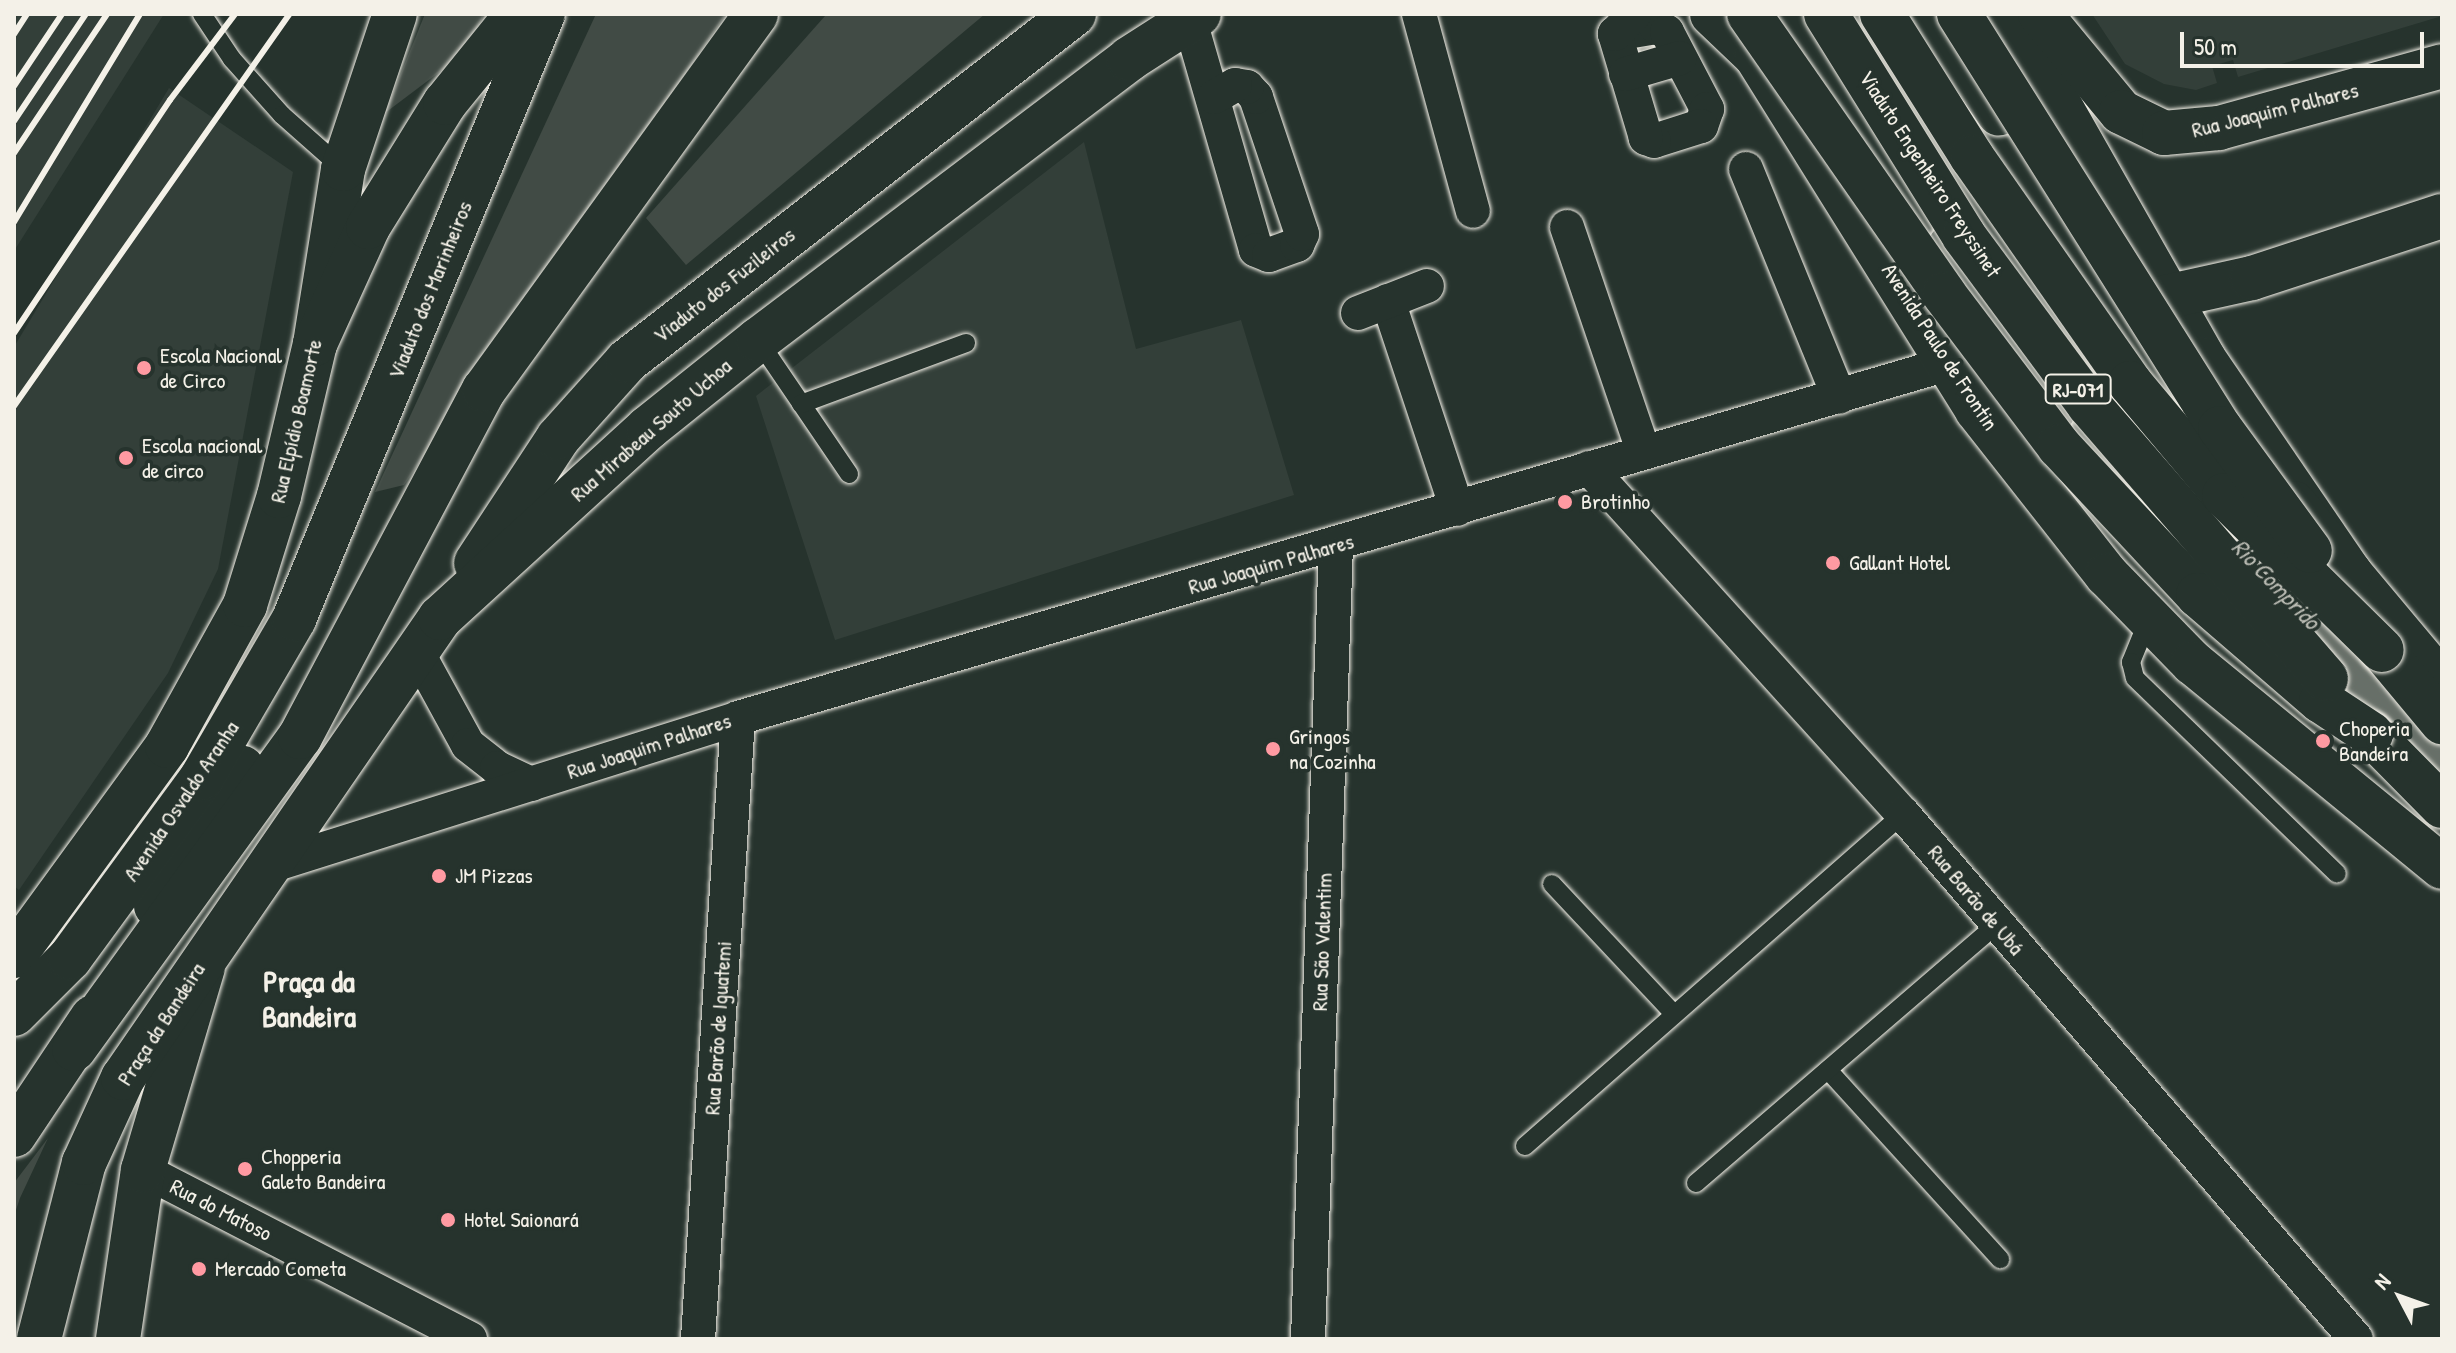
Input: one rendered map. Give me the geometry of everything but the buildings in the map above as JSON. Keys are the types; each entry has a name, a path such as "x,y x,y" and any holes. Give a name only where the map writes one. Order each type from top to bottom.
{"main road":[{"name":"Rua Elpídio Boamorte","path":"16,950 167,746 245,605 279,496 315,344 343,169 395,14"},
{"path":"315,344 368,227 445,103 517,14"},
{"name":"Viaduto dos Marinheiros","path":"317,566 543,14"},
{"path":"14,1135 300,737 484,390 631,181 756,14"},
{"name":"Viaduto dos Fuzileiros","path":"428,634 588,400 712,292 1074,14"},
{"name":"Avenida Paulo de Frontin","path":"1712,14 1756,56 1798,116 1948,366 2097,563 2193,663 2442,867"},
{"path":"1749,14 1944,294 2059,446 2198,595 2321,701 2371,734"},
{"name":"Avenida Paulo de Frontin","path":"1804,14 2091,473 2193,663"},
{"name":"Viaduto Engenheiro Freyssinet","path":"1826,14 1964,236 2089,405 2235,568 2371,734 2442,806"},
{"name":"Viaduto Engenheiro Freyssinet","path":"1882,14 1981,170 2147,405 2224,495 2382,650 2442,722"},
{"path":"1930,14 2140,314 2206,390 2350,573 2442,683"},
{"path":"1959,14 2220,428 2382,650"},
{"name":"Rua Mirabeau Souto Uchoa","path":"208,952 428,634 648,428 758,340 1129,59 1194,17"},
{"path":"2033,22 2166,297 2204,359 2350,573"},
{"name":"Rua Joaquim Palhares","path":"2033,22 2121,112 2164,133 2219,128 2442,66"},
{"path":"2166,297 2252,278 2442,216"},
{"path":"2204,359 2221,314 2252,278"},
{"path":"74,1049 271,721 312,629 317,566"},
{"name":"Avenida Osvaldo Aranha","path":"14,1014 70,958 201,779 294,619 317,566"},
{"path":"2252,713 2264,633 2283,602 2306,586 2350,573"},
{"name":"Praça da Bandeira","path":"118,1339 143,1170 208,952"},
{"name":"Praça da Bandeira","path":"39,1339 84,1163 123,1078 208,952"}],"street":[{"path":"1419,14 1473,211"},
{"path":"1194,17 1214,97"},
{"path":"1624,24 1656,27 1667,32 1680,58 1707,109 1706,120 1654,141 1646,138 1626,74 1624,24"},
{"path":"1626,74 1680,58"},
{"path":"1746,169 1839,397"},
{"path":"1567,227 1643,450"},
{"path":"1427,286 1373,307 1457,509"},
{"name":"Rua Joaquim Palhares","path":"270,866 738,718 1336,546 1643,450 1948,366 2011,343"},
{"name":"Rua Barão de Ubá","path":"1589,468 1903,814 2356,1339"},
{"name":"Rua São Valentim","path":"1308,1339 1336,546"},
{"path":"428,634 468,745 497,768 531,784"},
{"name":"Rua Barão de Iguatemi","path":"698,1339 738,718"},
{"name":"Rua do Matoso","path":"143,1170 470,1339"}],"lane":[{"path":"202,14 232,59 282,115 343,169"},
{"path":"758,340 849,474"},
{"path":"801,404 966,343"},
{"path":"2149,618 2131,662 2135,678 2337,874"},
{"path":"1525,1146 1903,814"},
{"path":"1552,884 1673,1013"},
{"path":"1696,1183 1996,925"},
{"path":"1828,1070 2000,1259"}],"shaded area":[{"path":"14,14 164,14 14,251"},
{"path":"425,14 484,14 466,52 385,113"},
{"path":"596,14 726,14 404,485 375,492"},
{"path":"985,14 686,265 646,218 825,16"},
{"path":"2092,14 2442,16 2238,77 2233,60 2212,66 2217,83 2196,90 2164,84 2125,64"},
{"name":"Escola nacional de circo","path":"169,88 293,172 218,569 168,673 19,890 14,886 14,347"},
{"path":"1084,142 1136,349 1241,320 1294,495 835,640 756,396"},
{"path":"48,1138 20,1198 14,1216 14,1183"}],"waterway":[{"name":"Rio Comprido","path":"2119,405 2229,536 2442,755"}],"railway":[{"path":"14,34 27,14"},
{"path":"14,86 62,14"},
{"path":"14,121 86,14"},
{"path":"14,153 107,14"},
{"path":"14,222 140,14"},
{"path":"14,333 170,100 235,14"},
{"path":"14,406 290,14"}],"place":[{"name":"Escola Nacional de Circo","path":"144,368"},
{"name":"Escola nacional de circo","path":"126,458"},
{"name":"Brotinho","path":"1565,502"},
{"name":"Gallant Hotel","path":"1833,563"},
{"name":"Choperia Bandeira","path":"2323,741"},
{"name":"Gringos na Cozinha","path":"1273,749"},
{"name":"JM Pizzas","path":"439,876"},
{"name":"Chopperia Galeto Bandeira","path":"245,1169"},
{"name":"Hotel Saionará","path":"448,1220"},
{"name":"Mercado Cometa","path":"199,1269"}],"district":[{"name":"Praça da Bandeira","path":"309,998"}]}
